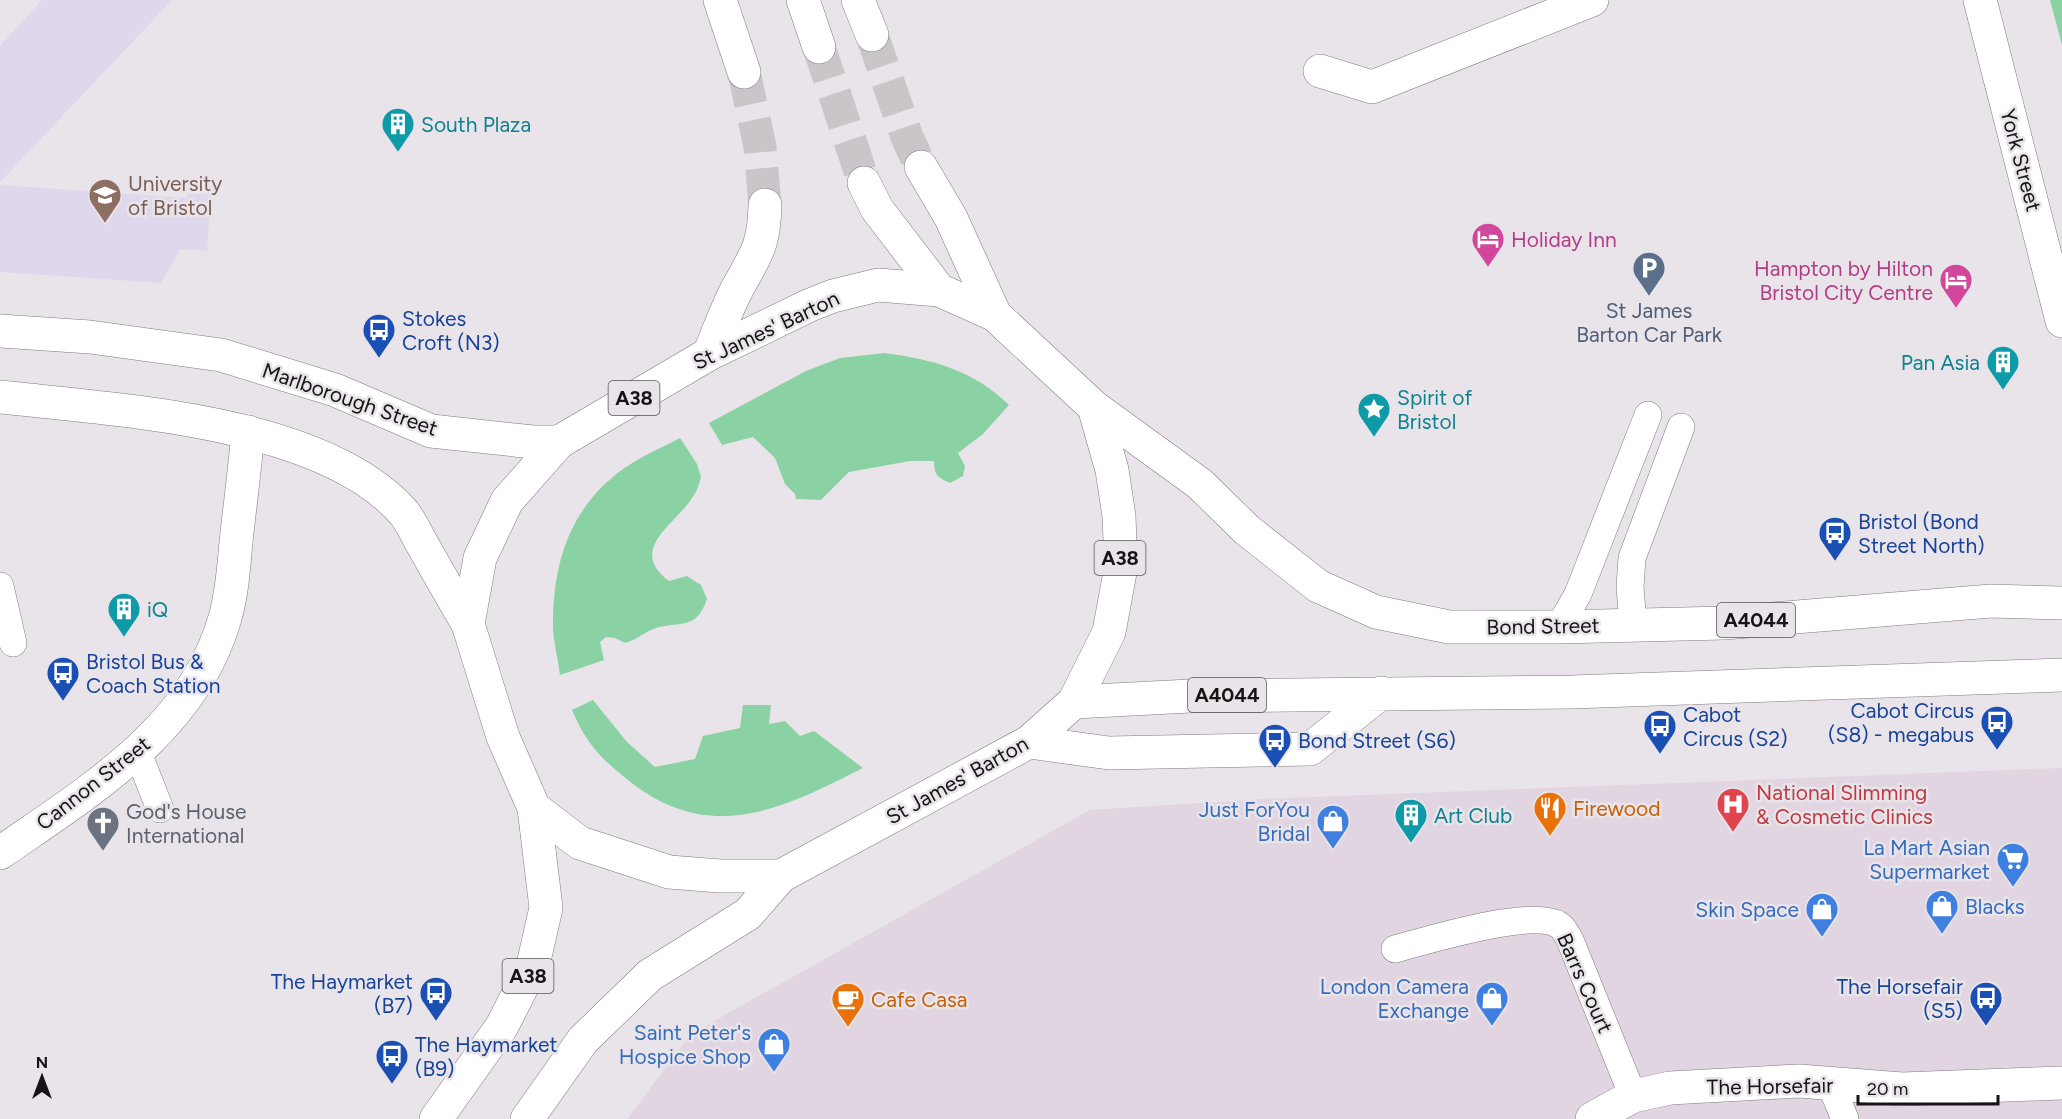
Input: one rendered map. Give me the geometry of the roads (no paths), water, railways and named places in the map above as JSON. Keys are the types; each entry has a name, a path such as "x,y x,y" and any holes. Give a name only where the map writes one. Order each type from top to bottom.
{"main road":[{"path":"720,0 744,72"},
{"path":"803,0 819,47"},
{"path":"858,0 872,36"},
{"path":"1320,70 1371,87 1592,0"},
{"name":"York Street","path":"1980,0 2055,264 2062,321"},
{"name":"A38","path":"921,167 951,218 995,315"},
{"name":"A38","path":"864,183 877,208 939,290"},
{"path":"709,354 737,290 757,258 764,229 765,205"},
{"name":"St James' Barton","path":"878,285 939,290 995,315 1094,407 1112,470 1119,516 1121,567 1109,632 1074,702 1029,742 781,876 720,876 669,872 580,843 534,808 503,737 468,624 480,558 507,501 559,442 709,354 833,296 878,285"},
{"name":"Marlborough Street","path":"0,331 90,337 220,355 335,390 431,431 533,442 559,442"},
{"path":"0,397 138,413 248,432 333,460 373,486 405,514 468,624"},
{"name":"Bond Street","path":"1094,407 1200,484 1247,530 1318,586 1376,612 1449,627 1724,623 1991,601 2062,603"},
{"name":"Cannon Street","path":"0,853 138,753 170,720 191,692 214,650 225,618 233,579 248,432"},
{"name":"A4044","path":"1074,702 1182,696 1572,692 2062,675"},
{"path":"1029,742 1109,753 1310,749 1381,693"},
{"name":"A38","path":"436,1119 502,1026 533,965 546,908 534,808"},
{"name":"A38","path":"527,1119 583,1040 650,975 748,914 781,876"},
{"name":"The Horsefair","path":"1592,1119 1633,1096 1670,1088 1799,1081 1902,1089 2062,1083"}],"lane":[{"path":"1559,627 1578,594 1648,415"},
{"path":"1633,624 1630,586 1632,558 1681,427"},
{"path":"0,586 13,643"},
{"path":"138,753 160,809"},
{"name":"Barrs Court","path":"1395,949 1479,926 1547,920 1561,926 1570,940 1633,1096"},
{"path":"1830,1083 1845,1119"}],"tunnel":[{"path":"872,35 907,137 921,167"},
{"path":"819,47 864,183"},
{"path":"744,72 760,147 765,205"}],"place":[{"name":"South Plaza","path":"398,153"},
{"name":"University of Bristol","path":"105,224"},
{"name":"Holiday Inn","path":"1488,268"},
{"name":"St James Barton Car Park","path":"1649,297"},
{"name":"Hampton by Hilton Bristol City Centre","path":"1956,309"},
{"name":"Stokes Croft (N3)","path":"379,359"},
{"name":"Pan Asia","path":"2003,391"},
{"name":"Spirit of Bristol","path":"1374,438"},
{"name":"Bristol (Bond Street North)","path":"1835,562"},
{"name":"iQ","path":"124,638"},
{"name":"Bristol Bus & Coach Station","path":"63,702"},
{"name":"Cabot Circus (S8) - megabus","path":"1997,751"},
{"name":"Cabot Circus (S2)","path":"1660,755"},
{"name":"Bond Street (S6)","path":"1275,769"},
{"name":"National Slimming & Cosmetic Clinics","path":"1733,833"},
{"name":"Firewood","path":"1550,837"},
{"name":"Art Club","path":"1411,844"},
{"name":"Just ForYou Bridal","path":"1333,850"},
{"name":"God's House International","path":"103,852"},
{"name":"La Mart Asian Supermarket","path":"2013,888"},
{"name":"Blacks","path":"1942,935"},
{"name":"Skin Space","path":"1822,938"},
{"name":"The Haymarket (B7)","path":"436,1022"},
{"name":"London Camera Exchange","path":"1492,1027"},
{"name":"The Horsefair (S5)","path":"1986,1027"},
{"name":"Cafe Casa","path":"848,1028"},
{"name":"Saint Peter's Hospice Shop","path":"774,1073"},
{"name":"The Haymarket (B9)","path":"392,1085"}]}
